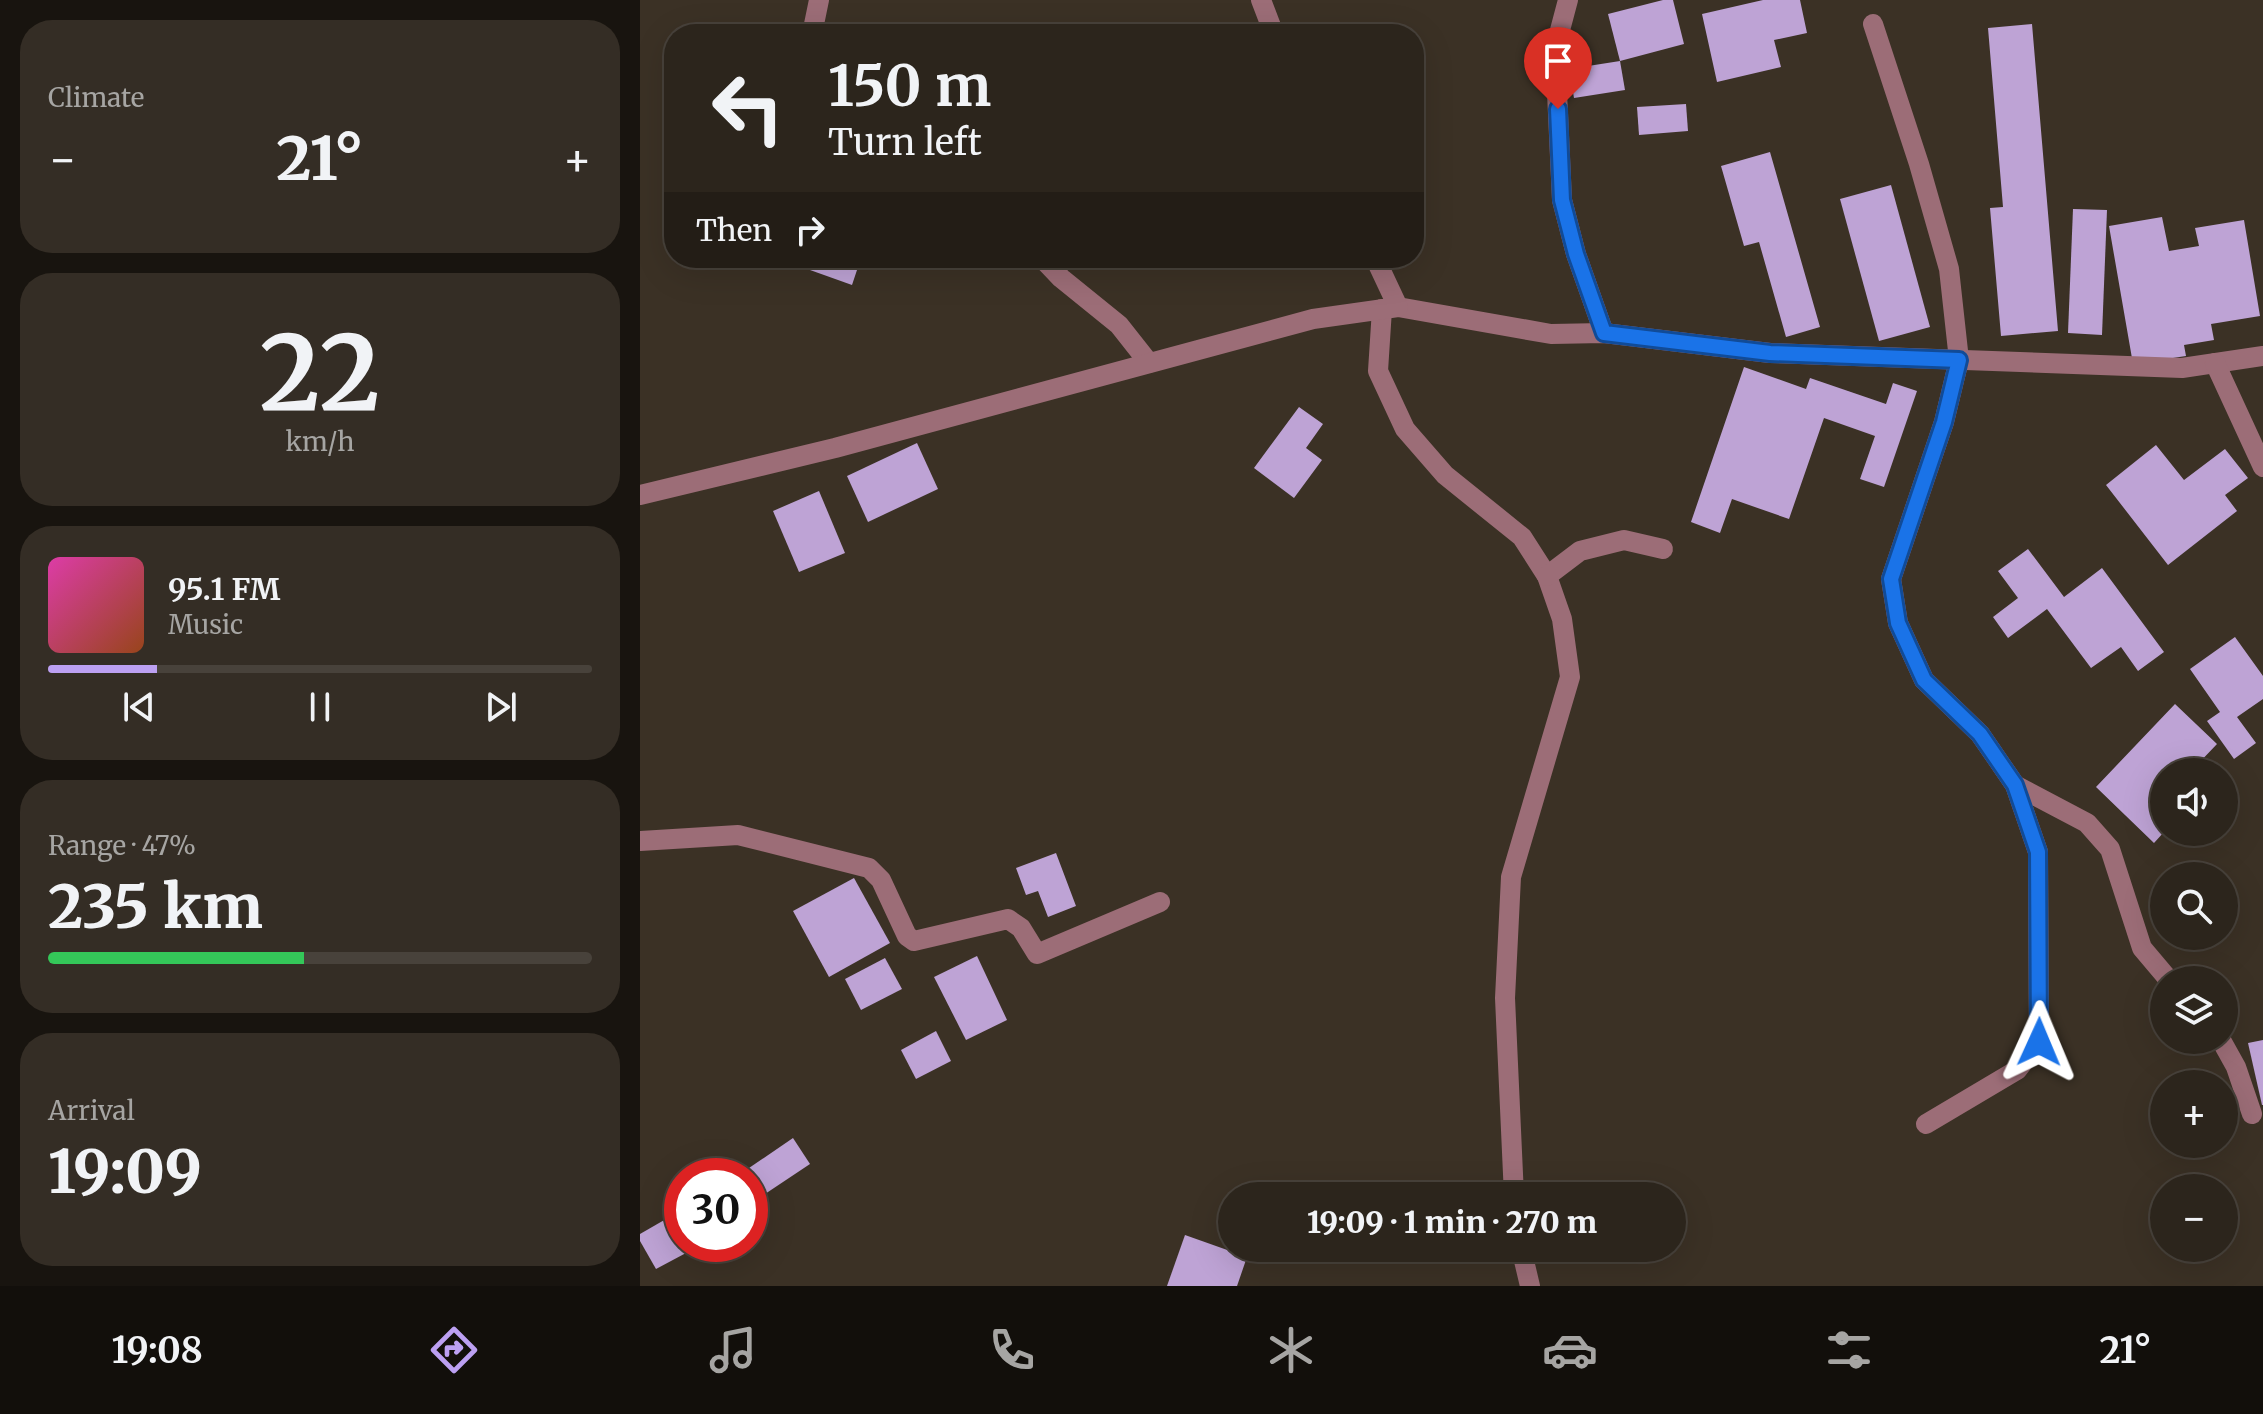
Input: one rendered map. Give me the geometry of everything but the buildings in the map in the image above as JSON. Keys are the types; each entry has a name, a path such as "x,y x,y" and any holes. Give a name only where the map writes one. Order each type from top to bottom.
{"street":[{"path":"814,24 819,0"},
{"path":"1261,0 1270,24"},
{"path":"1568,0 1555,49 1562,200 1576,254 1604,333"},
{"path":"1873,24 1919,164 1949,269 1959,360 1944,422 1891,579 1898,623 1924,680 1980,734 2015,785 2038,852 2039,1042 2017,1070 1926,1124"},
{"path":"1052,268 1119,325 1149,363"},
{"path":"1378,268 1390,308 1378,371 1405,429 1445,475 1522,537 1547,576 1562,619 1570,677 1511,877 1505,998 1513,1182"},
{"path":"640,495 835,448 1313,319 1390,308 1551,334 1604,333 1770,353 2182,368 2263,356"},
{"path":"2215,363 2263,467"},
{"path":"1547,576 1580,551 1624,540 1663,549"},
{"path":"2015,785 2087,823 2110,849 2142,948 2157,966"},
{"path":"640,841 738,835 869,868 881,880 907,936 914,941 1008,919 1021,928 1037,954 1160,902"},
{"path":"2229,1054 2252,1114"},
{"path":"1524,1262 1530,1286"}],"route":[{"path":"1558,109 1562,200 1576,254 1604,333 1770,353 1959,360 1944,422 1891,579 1898,623 1924,680 1980,734 2015,785 2038,852 2039,1042"}]}
